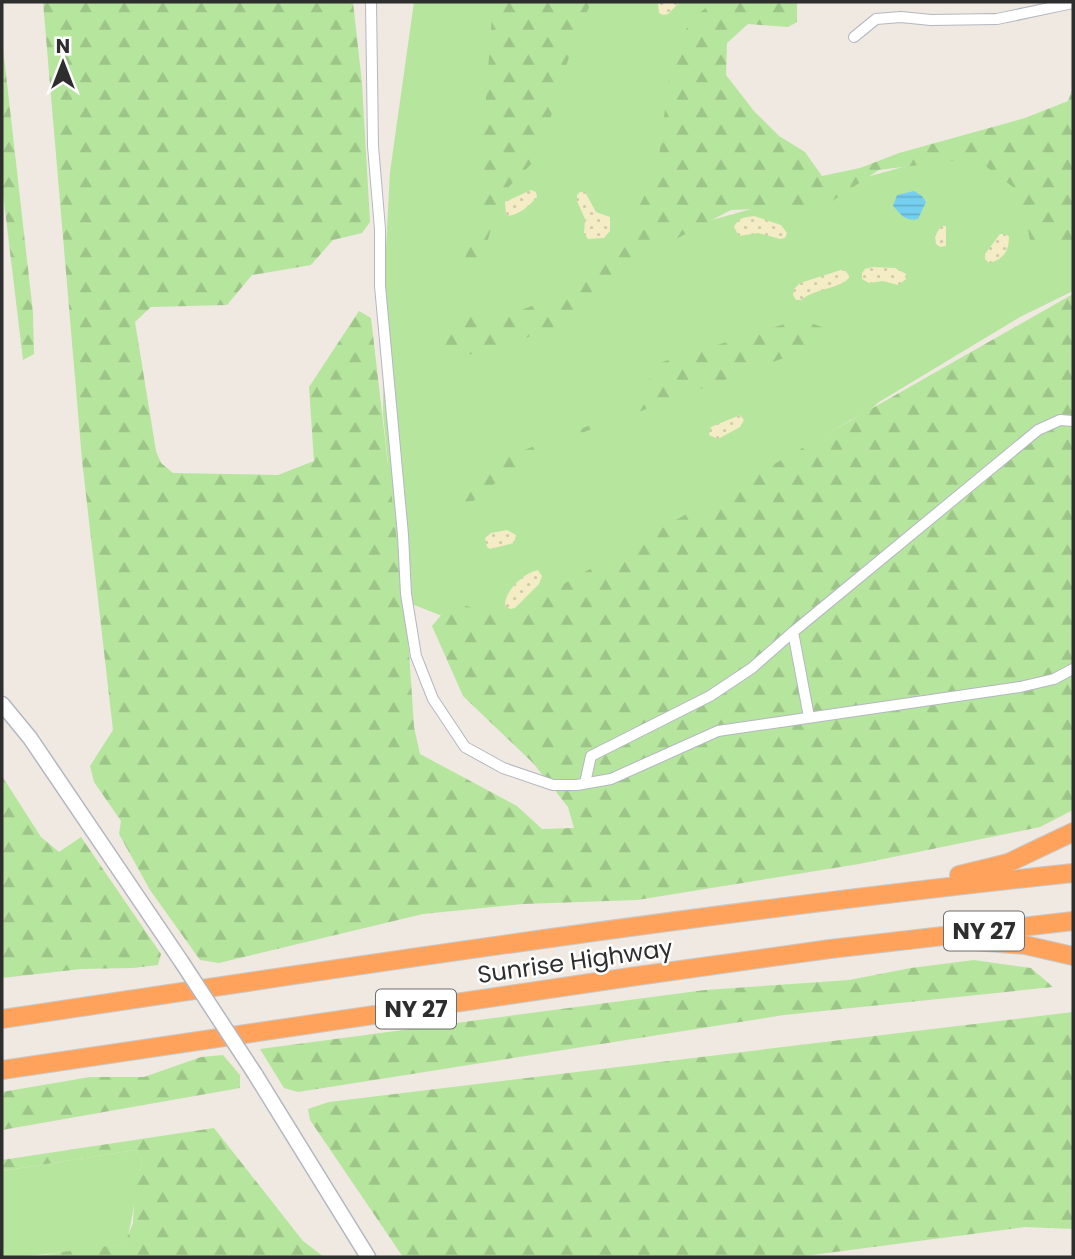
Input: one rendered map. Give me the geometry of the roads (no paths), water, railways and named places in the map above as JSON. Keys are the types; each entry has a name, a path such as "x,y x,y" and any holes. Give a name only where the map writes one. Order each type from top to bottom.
{"highway":[{"path":"836,901 993,868 1025,856 1073,832"},
{"name":"Sunrise Highway","path":"2,1019 836,901 1073,873"},
{"name":"Sunrise Highway","path":"2,1070 624,978 896,941 1073,921"},
{"path":"896,941 1010,943 1073,956"}],"main road":[{"path":"2,704 30,738 181,961 255,1074 368,1257"}],"street":[{"path":"370,2 380,286 403,535 405,594 416,656 433,699 465,747 503,768 554,785 585,783 611,779 718,731 1020,687 1054,679 1073,669"},
{"path":"854,37 876,19 997,19 1073,4"},
{"path":"585,783 591,756 710,696 752,668 1038,430 1060,420 1073,421"},
{"path":"793,632 808,717"}],"water":[{"path":"914,191 926,202 918,219 910,219 893,206 897,195"}]}
